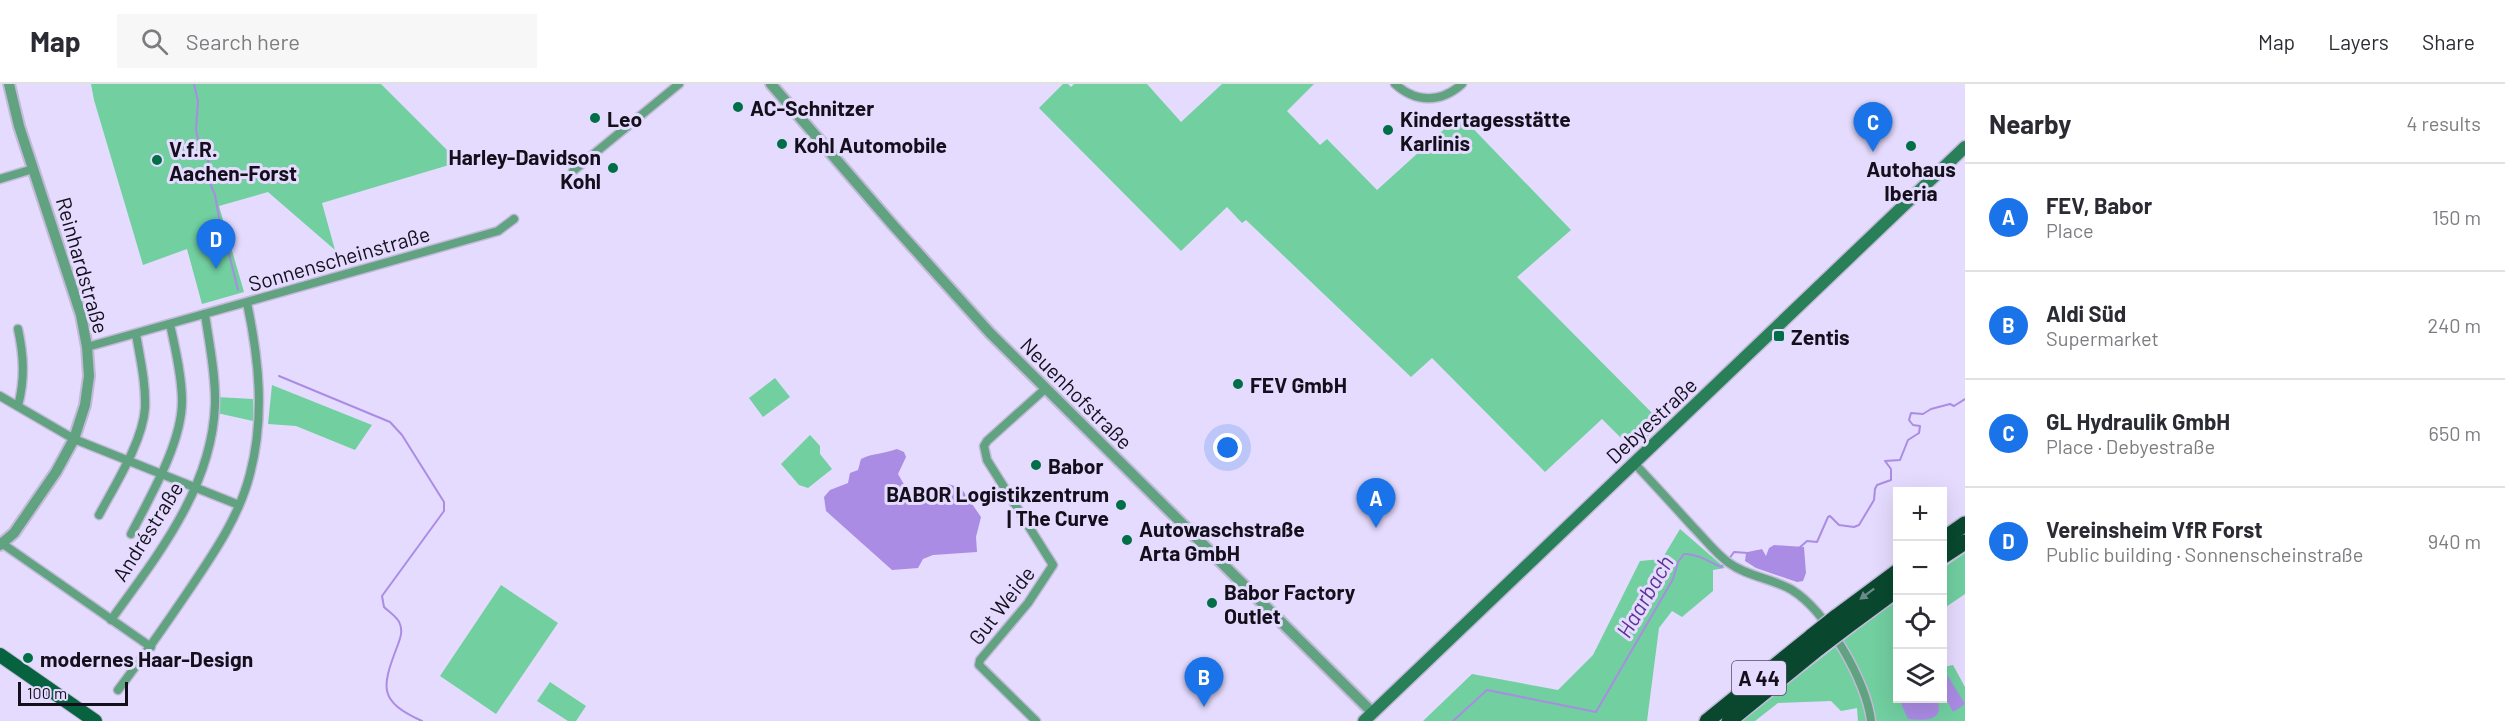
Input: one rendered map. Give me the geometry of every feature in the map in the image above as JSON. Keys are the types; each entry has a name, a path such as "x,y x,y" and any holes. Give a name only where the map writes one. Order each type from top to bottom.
{"highway":[{"path":"1947,537 1965,524"},
{"path":"1947,554 1965,542"},
{"name":"A 44","path":"1841,623 1893,576"},
{"name":"A 44","path":"1707,721 1841,623 1893,592"},
{"name":"A 44","path":"1729,721 1816,641"}],"main road":[{"name":"Debyestraße","path":"1368,717 1965,147"},
{"path":"0,655 95,721"}],"street":[{"name":"Reinhardstraße","path":"0,544 14,533 75,440 85,405 89,376 81,315 19,126 9,84"},
{"path":"573,171 679,84"},
{"name":"Neuenhofstraße","path":"771,84 990,333 1368,717"},
{"path":"1395,84 1416,97 1429,99 1442,97 1462,84"},
{"path":"0,179 33,169"},
{"name":"Sonnenscheinstraße","path":"87,347 498,231 514,219"},
{"path":"118,690 151,647 225,536 250,475 259,424 259,374 247,303"},
{"name":"Andréstraße","path":"111,620 156,556 196,489 215,415 205,314"},
{"path":"131,534 162,474 180,416 182,400 170,324"},
{"path":"18,329 23,352 24,381 18,406"},
{"path":"99,515 128,460 145,411 136,334"},
{"name":"Gut Weide","path":"1036,721 979,665 980,660 1028,603 1053,565 987,460 984,446 1045,389"},
{"path":"0,396 75,440 239,505"},
{"path":"1634,463 1727,561 1754,577 1791,590 1820,617 1848,657 1860,680 1870,708 1871,721"},
{"path":"0,544 151,647"}],"green space":[{"path":"91,84 381,84 459,162 322,203 335,250 268,192 219,206 244,292 202,304 187,249 143,265"},
{"path":"1063,84 1071,87 1074,84 1147,84 1181,122 1222,84 1314,84 1287,111 1320,145 1327,139 1377,190 1460,115 1571,230 1517,277 1662,423 1633,450 1602,419 1545,472 1432,358 1411,377 1246,220 1242,223 1227,207 1181,251 1039,108"},
{"path":"775,378 790,397 763,417 749,398"},
{"path":"272,385 372,425 355,450 296,426 268,424"},
{"path":"217,397 253,399 253,421 217,413"},
{"path":"810,435 820,446 820,454 832,469 808,488 799,485 781,464"},
{"path":"1680,529 1725,568 1713,570 1713,591 1682,617 1672,611 1659,628 1647,721 1423,721 1472,674 1558,690 1593,655 1640,561 1662,559"},
{"path":"1965,553 1965,594 1947,606 1947,595 1947,565"},
{"path":"501,585 558,623 496,714 440,676"},
{"path":"1893,602 1893,703 1947,703 1947,666 1953,665 1965,687 1965,721 1858,721 1857,708 1841,711 1831,701 1778,703 1755,721 1740,721"},
{"path":"550,682 586,706 576,721 568,721 537,701"}],"shaded area":[{"path":"897,449 904,452 906,457 898,474 906,488 914,492 944,487 948,484 961,488 981,517 976,537 977,552 933,555 923,559 918,568 892,570 826,511 824,497 830,490 848,483 850,473 858,470 861,459"},
{"path":"1774,545 1804,547 1806,573 1803,581 1797,582 1756,568 1745,561 1746,553 1762,549 1766,556 1769,548"},
{"path":"1947,675 1965,704 1953,712 1947,701"},
{"path":"1901,703 1938,703 1936,716 1921,720 1908,719"}],"waterway":[{"path":"194,84 198,101 196,130 198,139 205,146 207,153 210,173 208,178 215,195 221,229"},
{"path":"224,234 238,290"},
{"path":"279,376 390,422 402,435 444,502 444,511 382,596 384,607 397,619 401,630 388,673 387,692 398,707 422,721"},
{"name":"Haarbach","path":"1798,549 1807,541 1817,542 1830,516 1839,525 1854,527 1859,525 1874,500 1877,485 1891,480 1891,469 1885,461 1900,460 1908,440 1919,433 1920,426 1913,425 1909,420 1911,413 1923,414 1931,409 1950,404 1954,406 1965,399"},
{"name":"Haarbach","path":"1729,559 1734,552 1758,551"},
{"name":"Haarbach","path":"1453,721 1487,690 1596,712 1673,579 1678,562 1684,554 1698,556 1721,567 1725,563"}],"place":[{"name":"AC-Schnitzer","path":"738,107"},
{"name":"Leo","path":"595,118"},
{"name":"Kindertagesstätte Karlinis","path":"1388,130"},
{"name":"Kohl Automobile","path":"782,144"},
{"name":"Autohaus Iberia","path":"1911,146"},
{"name":"GL Hydraulik GmbH","path":"1873,152"},
{"name":"V.f.R. Aachen-Forst","path":"157,160"},
{"name":"Harley-Davidson Kohl","path":"613,168"},
{"name":"Vereinsheim VfR Forst","path":"216,269"},
{"name":"Zentis","path":"1779,336"},
{"name":"FEV GmbH","path":"1238,384"},
{"name":"Babor","path":"1036,465"},
{"name":"BABOR Logistikzentrum | The Curve","path":"1121,505"},
{"name":"FEV, Babor","path":"1376,528"},
{"name":"Autowaschstraße Arta GmbH","path":"1127,540"},
{"name":"Babor Factory Outlet","path":"1212,603"},
{"name":"modernes Haar-Design","path":"28,658"},
{"name":"Aldi Süd","path":"1204,707"}]}
